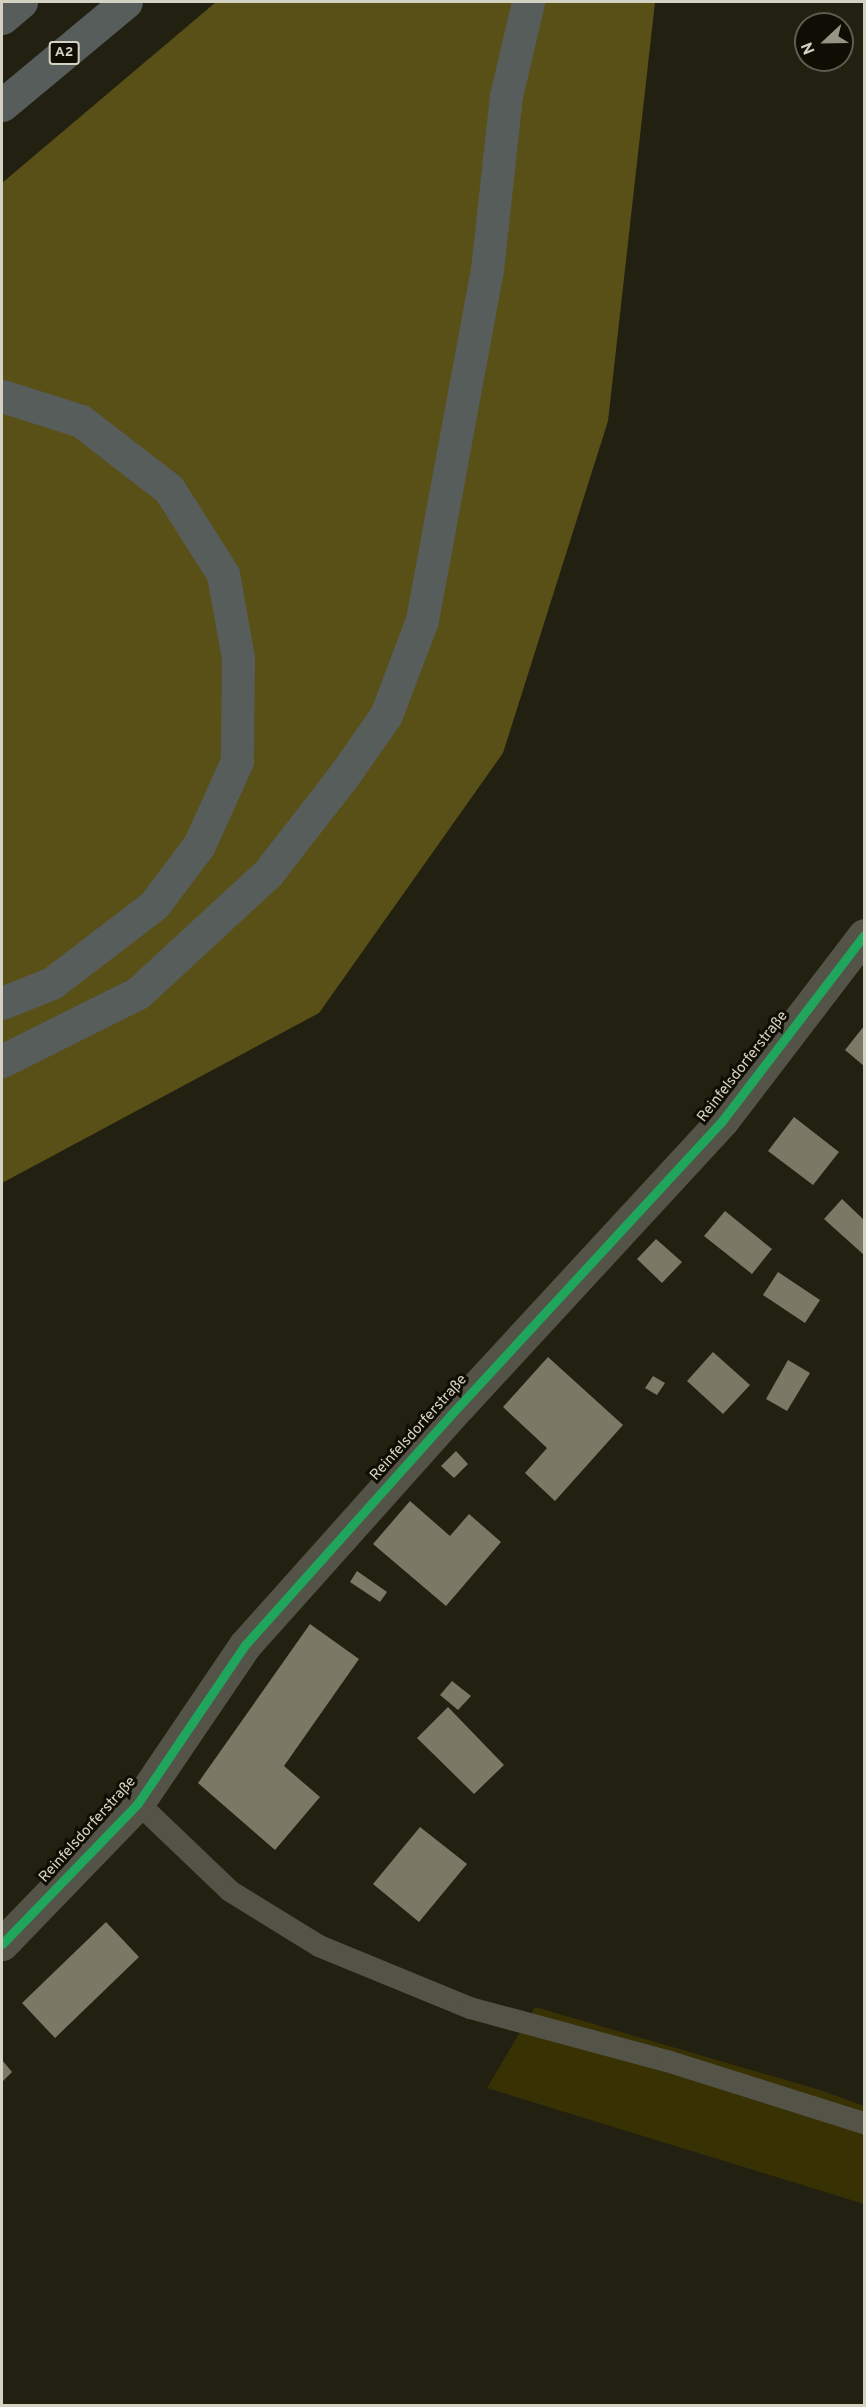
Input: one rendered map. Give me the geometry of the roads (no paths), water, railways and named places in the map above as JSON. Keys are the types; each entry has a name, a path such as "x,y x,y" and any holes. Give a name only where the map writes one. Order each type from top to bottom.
{"highway":[{"path":"2,18 21,2"},
{"name":"A2","path":"2,105 126,2"},
{"path":"2,1061 138,993 268,873 386,715 422,621 487,270 506,96 528,2"},
{"path":"2,396 81,421 169,489 223,574 238,658 237,761 199,845 154,905 52,983 2,1003"}],"street":[{"name":"Reinfelsdorferstraße","path":"2,1944 138,1803 245,1645 459,1406 722,1121 864,935"}],"lane":[{"path":"138,1803 230,1891 319,1946 470,2008 667,2061 864,2123"}]}
